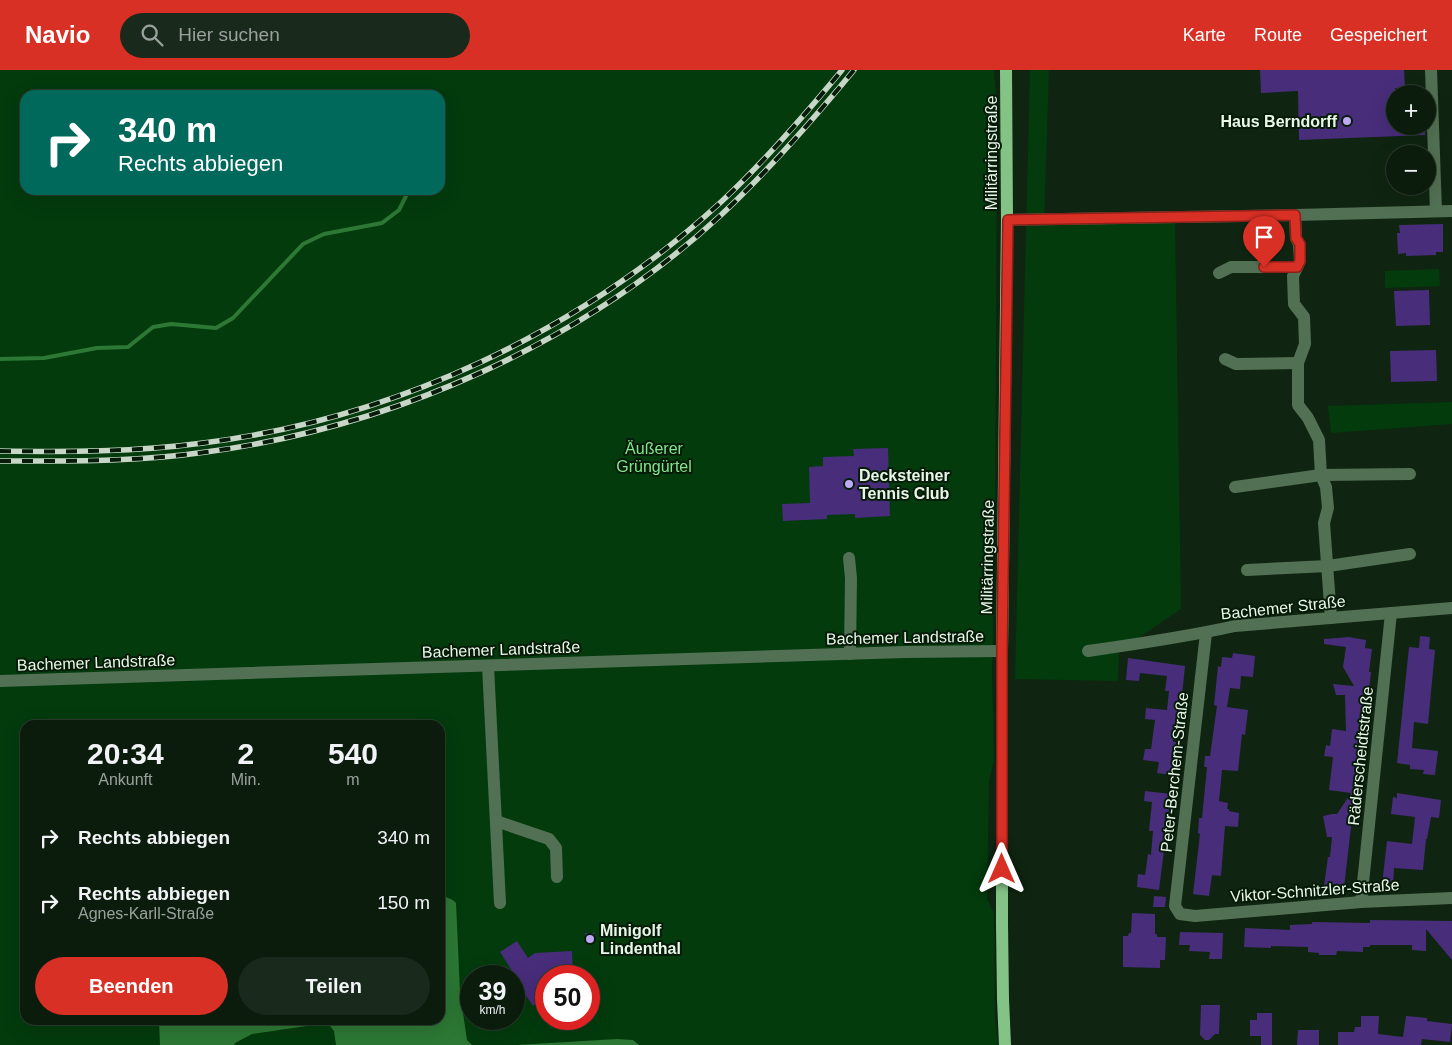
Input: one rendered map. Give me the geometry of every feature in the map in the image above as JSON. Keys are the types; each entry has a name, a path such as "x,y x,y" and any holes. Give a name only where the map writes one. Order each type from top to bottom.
{"main road":[{"name":"Militärringstraße","path":"1005,1045 1002,924 1002,650 1008,220 1006,70"}],"street":[{"path":"1431,70 1436,211"},
{"path":"1008,220 1452,211"},
{"path":"1295,215 1296,238 1300,244 1300,261 1294,276 1294,304 1304,317 1305,344 1298,363 1298,405 1308,418 1319,440 1321,475 1326,487 1328,508 1324,523 1332,618"},
{"path":"1219,274 1231,267 1297,267"},
{"path":"1224,359 1236,364 1298,363"},
{"path":"1235,487 1321,475 1410,474"},
{"path":"1247,570 1328,566 1410,554"},
{"path":"850,558 850,654"},
{"name":"Bachemer Straße","path":"1088,651 1206,633 1235,626 1452,608"},
{"name":"Räderscheidtstraße","path":"1361,902 1391,613"},
{"name":"Peter-Berchem-Straße","path":"1180,914 1175,906 1206,633"},
{"name":"Bachemer Landstraße","path":"0,682 1002,650"},
{"path":"488,666 500,903"},
{"path":"496,821 549,839 556,848 557,878"},
{"name":"Viktor-Schnitzler-Straße","path":"1180,914 1195,916 1361,902 1452,898"}],"green space":[{"name":"Äußerer Grüngürtel","path":"0,70 994,70 997,107 995,560 992,672 994,760 989,781 987,899 994,913 995,1018 998,1045 0,1045"},
{"path":"1030,70 1049,70 1044,224 1175,221 1181,609 1119,651 1118,681 1015,679"},
{"path":"1439,269 1440,286 1385,288 1385,271"},
{"path":"1452,402 1452,424 1331,433 1328,406"}],"shaded area":[{"path":"445,898 456,903 460,1030 466,1030 467,1040 472,1045 336,1045 334,1031 330,1026 325,1025 445,1025"},
{"path":"159,1025 313,1025 252,1034 234,1045 160,1045"},
{"path":"617,1039 633,1040 639,1045 517,1045"}],"building":[{"path":"1260,70 1404,70 1405,85 1386,85 1386,135 1425,135 1299,140 1298,91 1261,93"},
{"path":"1443,224 1443,252 1436,252 1436,255 1406,256 1406,253 1398,254 1397,233 1400,233 1399,225"},
{"path":"1429,290 1430,325 1396,326 1394,291"},
{"path":"1436,350 1437,381 1391,382 1390,351"},
{"name":"Decksteiner Tennis Club","path":"888,448 890,516 855,518 855,514 827,515 827,519 783,521 782,504 810,503 809,467 823,466 823,457 854,456 853,449"},
{"path":"1420,636 1430,637 1429,649 1435,650 1428,724 1414,722 1412,748 1438,751 1435,775 1423,774 1424,770 1410,769 1410,765 1397,763 1409,647 1419,648"},
{"path":"1349,637 1366,640 1365,648 1372,649 1369,672 1371,672 1370,682 1367,705 1365,705 1344,888 1324,886 1332,837 1327,837 1323,816 1337,814 1351,793 1329,790 1333,757 1324,756 1326,745 1330,746 1332,729 1346,731 1345,695 1336,695 1333,684 1354,686 1343,667 1346,647 1324,644 1324,639"},
{"path":"1233,653 1255,656 1253,677 1241,676 1240,689 1230,688 1227,707 1248,710 1245,735 1242,734 1238,771 1222,770 1219,801 1228,803 1227,809 1229,811 1239,813 1238,827 1225,826 1221,876 1212,875 1209,896 1193,894 1200,834 1198,833 1199,818 1202,818 1207,767 1204,767 1205,756 1210,756 1217,706 1214,705 1218,666 1221,667 1222,657 1232,658"},
{"path":"1128,658 1185,666 1180,715 1177,715 1173,742 1176,742 1172,775 1157,773 1159,762 1143,760 1145,749 1151,749 1155,720 1145,719 1146,708 1167,710 1169,691 1165,691 1167,676 1140,673 1139,681 1126,680"},
{"path":"1145,791 1171,794 1159,890 1137,887 1138,874 1145,875 1148,854 1151,855 1153,831 1149,831 1152,802 1144,801"},
{"path":"1397,793 1441,800 1439,818 1431,817 1426,839 1423,870 1394,868 1393,886 1382,885 1387,841 1412,844 1415,817 1391,814 1393,797 1397,798"},
{"path":"1154,896 1166,897 1165,907 1153,907"},
{"path":"1132,913 1155,914 1155,934 1157,934 1157,937 1166,937 1165,960 1160,960 1160,968 1123,967 1123,936 1128,936 1131,933"},
{"path":"1370,920 1452,921 1452,960 1426,929 1426,951 1412,950 1412,945 1370,945 1370,947 1363,947 1363,952 1337,951 1336,955 1319,955 1319,953 1308,952 1308,947 1244,947 1245,928 1290,930 1290,925 1312,924 1312,922 1370,923"},
{"path":"1180,932 1223,933 1222,959 1209,959 1210,952 1189,951 1190,945 1179,945"},
{"path":"585,933 594,933 595,942 586,943"},
{"path":"517,941 528,958 535,953 572,951 573,965 535,965 535,1005 533,1006 525,994 525,965 508,965 500,952"},
{"path":"1201,1005 1220,1005 1219,1034 1215,1034 1209,1040 1205,1040 1200,1035"},
{"path":"1257,1013 1272,1013 1272,1045 1261,1045 1261,1036 1250,1036 1250,1020 1257,1020"},
{"path":"1361,1016 1379,1016 1378,1034 1403,1037 1406,1016 1427,1018 1427,1021 1452,1024 1450,1042 1422,1039 1421,1045 1338,1045 1338,1032 1354,1032 1355,1027 1361,1027"},
{"path":"1298,1030 1319,1030 1319,1045 1297,1045"}],"waterway":[{"path":"0,359 44,358 97,348 128,347 153,327 171,324 216,328 233,318 303,244 324,234 382,223 399,210 406,195"}],"railway":[{"path":"0,451 127,450 203,443 274,431 345,413 413,390 480,362 545,329 607,291 666,249 721,202 753,171 842,70"},
{"path":"0,461 155,458 206,452 276,440 346,422 414,400 482,372 546,340 608,303 667,261 721,215 756,181 854,70"}],"place":[{"name":"Haus Berndorff","path":"1347,121"},
{"name":"Decksteiner Tennis Club","path":"849,484"},
{"name":"Minigolf Lindenthal","path":"590,939"}],"route":[{"path":"1002,869 1002,650 1008,220 1295,215 1296,238 1300,244 1300,261 1297,267 1264,267"}]}
